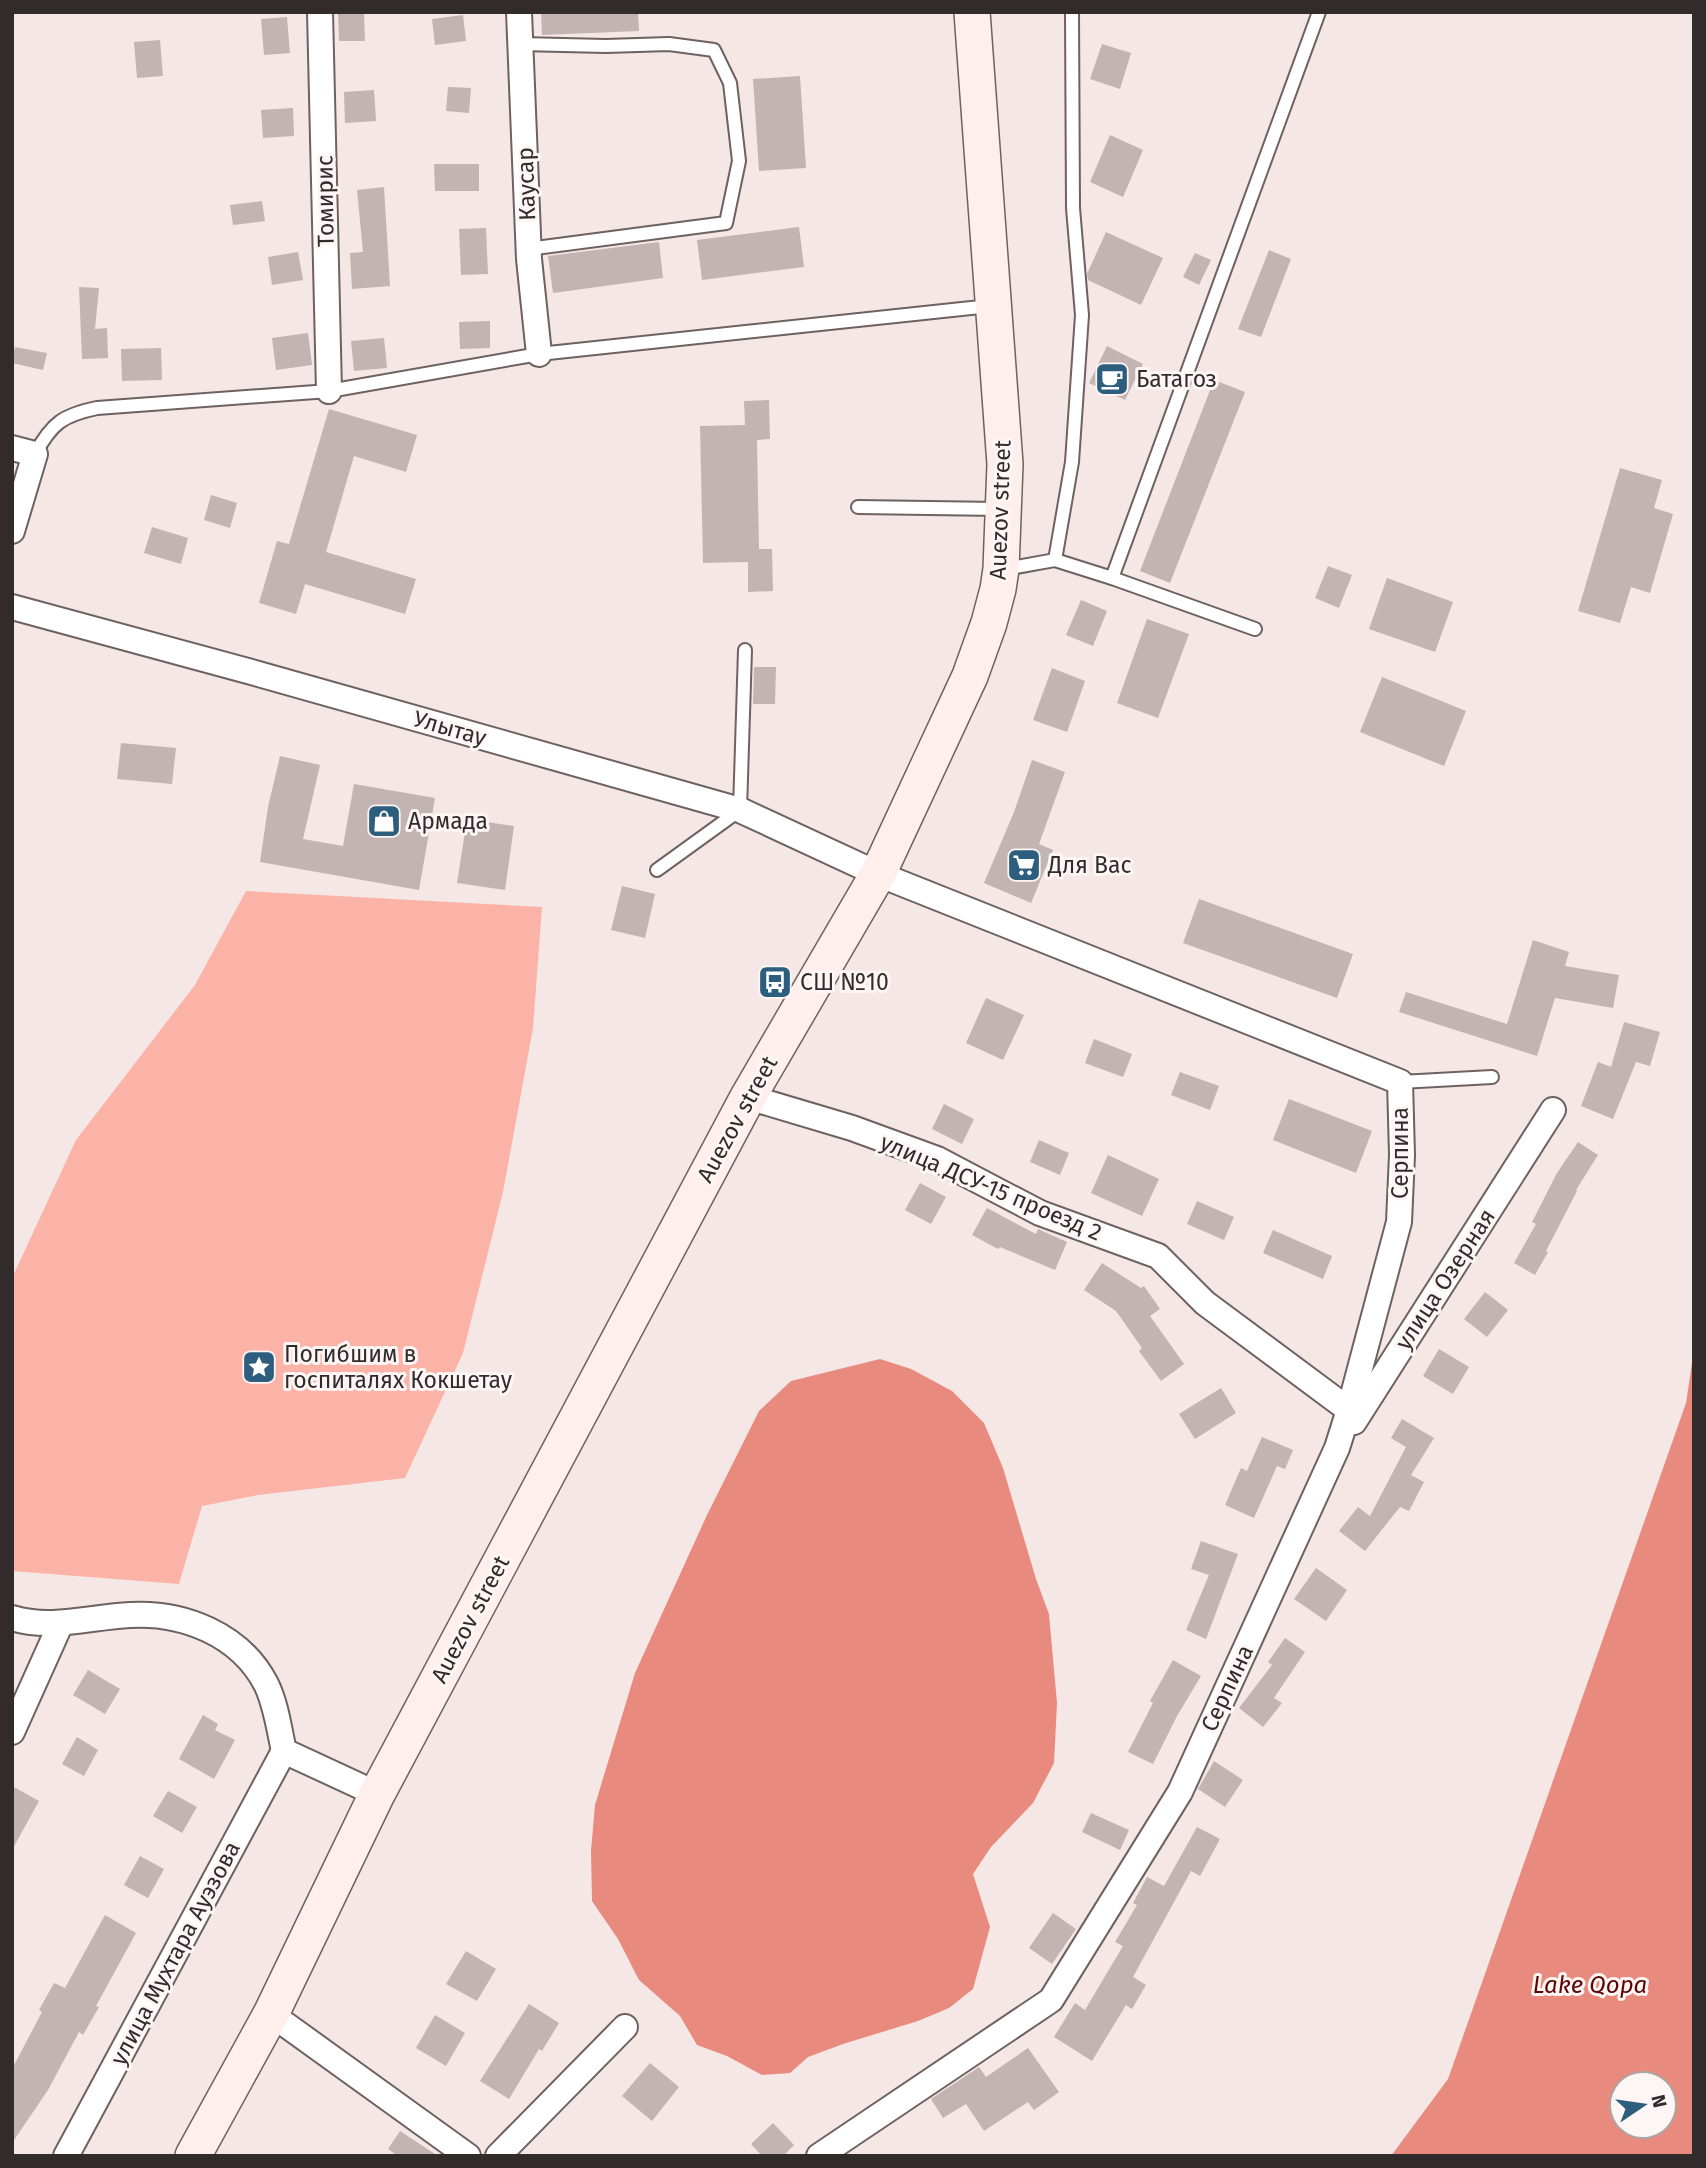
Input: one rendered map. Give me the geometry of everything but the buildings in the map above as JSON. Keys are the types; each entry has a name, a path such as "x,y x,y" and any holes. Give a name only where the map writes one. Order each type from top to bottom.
{"main road":[{"name":"Auezov street","path":"193,2156 271,2014 377,1794 748,1097 878,874 970,676 998,589 1004,509 1003,425 972,12"}],"street":[{"name":"Томирис","path":"320,12 329,391"},
{"name":"Каусар","path":"519,12 528,249 539,354"},
{"path":"12,531 24,451"},
{"name":"Улытау","path":"12,607 740,810 878,874"},
{"path":"878,874 1400,1082"},
{"name":"Серпина","path":"819,2156 1051,2000 1180,1792 1337,1448 1349,1410 1399,1222 1402,1155 1400,1082"},
{"name":"улица ДСУ-15 проезд 2","path":"748,1097 852,1128 937,1159 1040,1213 1157,1256 1205,1303 1349,1410"},
{"name":"улица Озерная","path":"1337,1448 1553,1110"},
{"path":"12,1618 61,1623 130,1615 155,1615 181,1619 208,1628 253,1662 267,1685 277,1715 284,1751 377,1794"},
{"path":"12,1732 61,1623"},
{"name":"улица Мухтара Ауэзова","path":"65,2156 284,1751"},
{"path":"271,2014 468,2156"},
{"path":"498,2156 625,2027"}],"lane":[{"path":"1055,560 1072,462 1082,315 1073,208 1072,12"},
{"path":"1112,578 1319,12"},
{"path":"520,44 669,44 714,50 730,83 738,161 726,223 528,249"},
{"path":"24,451 46,435 58,421 77,412 97,408 329,391 539,354 994,306"},
{"path":"858,507 1004,509"},
{"path":"1001,569 1055,560 1255,629"},
{"path":"657,870 740,810 745,650"},
{"path":"1400,1082 1492,1077"}],"shaded area":[{"path":"246,891 542,907 533,1028 503,1192 463,1353 405,1478 258,1495 202,1506 179,1584 12,1571 12,1278 76,1140 195,985"}],"water":[{"name":"Lake Qopa","path":"1694,1350 1694,2156 1391,2156 1448,2079 1686,1403"},
{"path":"880,1359 911,1369 952,1391 984,1423 1003,1468 1049,1614 1057,1703 1054,1763 1033,1803 991,1847 973,1874 990,1927 973,1989 949,2008 918,2021 808,2057 790,2073 762,2075 727,2056 697,2045 680,2016 639,1980 618,1939 592,1901 591,1851 595,1805 635,1673 707,1515 759,1411 791,1381"}],"place":[{"name":"Батагоз","path":"1112,379"},
{"name":"Армада","path":"384,821"},
{"name":"Для Вас","path":"1024,865"},
{"name":"СШ №10","path":"775,982"},
{"name":"Погибшим в госпиталях Кокшетау","path":"259,1367"}]}
